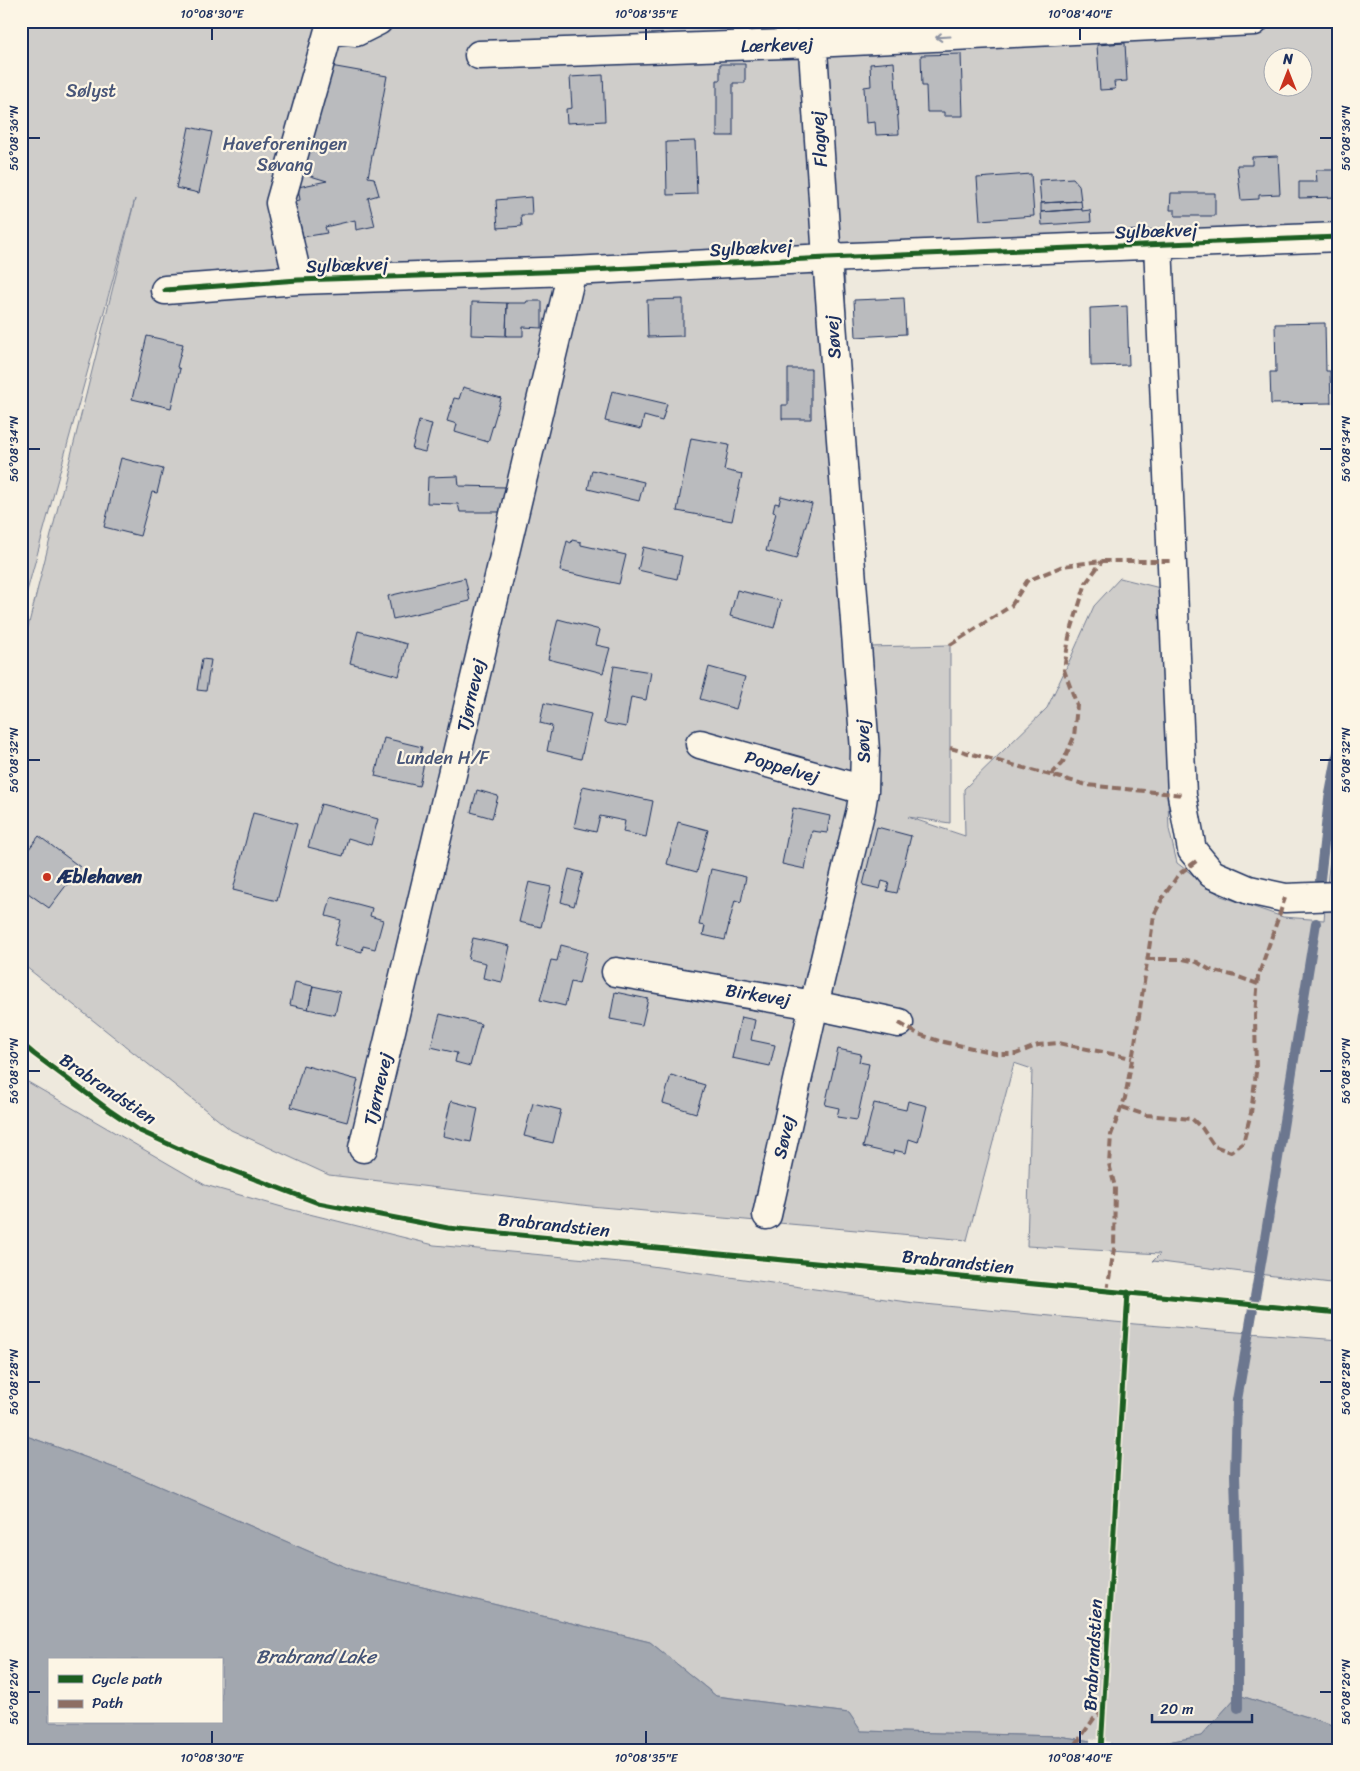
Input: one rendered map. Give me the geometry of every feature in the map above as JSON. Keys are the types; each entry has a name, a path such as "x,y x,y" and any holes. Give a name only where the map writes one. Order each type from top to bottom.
{"street":[{"name":"Sylbækvej","path":"298,280 280,203 329,30 356,32 378,21"},
{"name":"Lærkevej","path":"479,55 812,32 1254,21"},
{"name":"Flagvej","path":"812,32 827,258"},
{"name":"Sylbækvej","path":"165,290 298,280 572,271 827,258 1339,237"},
{"path":"1158,244 1182,795 1192,850 1212,874 1249,890 1285,898 1339,896"},
{"name":"Søvej","path":"767,1215 864,790 865,750 827,258"},
{"name":"Tjørnevej","path":"364,1148 572,271"},
{"name":"Poppelvej","path":"700,744 864,790"},
{"name":"Birkevej","path":"616,972 814,1005 900,1023"}],"green space":[{"name":"Lunden H/F","path":"21,21 1339,21 1339,228 844,264 865,792 869,647 950,645 950,823 908,817 965,836 964,789 1047,708 1094,606 1120,578 1160,588 1169,829 1177,863 1221,896 1283,917 1324,920 1339,788 1339,1284 1153,1261 1160,1254 1027,1246 1032,1069 1014,1063 967,1240 590,1206 329,1175 231,1130 21,963 21,655 135,199 21,613"},
{"path":"21,1078 205,1185 289,1209 434,1245 630,1263 914,1303 1135,1324 1339,1340 1339,1727 1238,1695 1201,1736 1135,1748 1059,1736 861,1731 849,1713 716,1696 650,1642 352,1570 126,1472 21,1434"}],"water":[{"name":"Brabrand Lake","path":"21,1434 126,1472 352,1570 650,1642 716,1696 849,1713 861,1731 1059,1736 1135,1748 1201,1736 1238,1695 1339,1727 1339,1750 21,1750"}],"pier":[{"path":"1090,1738 1110,1742 1110,1750 1090,1750"}],"building":[{"path":"1125,43 1127,81 1114,82 1115,89 1100,90 1097,45"},
{"path":"961,54 963,116 944,116 944,112 927,112 926,86 922,86 921,55"},
{"path":"894,62 899,134 876,135 875,122 866,123 864,87 871,86 870,64"},
{"path":"720,64 745,64 745,83 733,83 733,136 717,136 717,80 720,80"},
{"path":"325,65 387,76 368,177 374,178 379,195 368,198 375,226 356,230 355,220 325,227 327,233 303,237 295,201 300,200 298,187 327,181 301,173"},
{"path":"603,75 605,121 567,123 566,109 572,108 570,77"},
{"path":"189,127 212,132 199,193 176,188"},
{"path":"695,141 697,194 667,195 666,142"},
{"path":"1278,156 1280,194 1259,195 1259,199 1241,200 1237,165 1252,165 1252,157"},
{"path":"1316,170 1339,170 1339,197 1299,198 1299,182 1317,182"},
{"path":"1031,174 1034,216 980,220 977,178"},
{"path":"1073,178 1079,185 1081,201 1041,203 1039,180"},
{"path":"1171,193 1215,193 1215,216 1175,216 1175,210 1170,210"},
{"path":"531,197 532,215 521,215 522,226 498,228 496,200"},
{"path":"1081,201 1082,209 1041,212 1041,203"},
{"path":"1082,209 1082,211 1090,210 1091,222 1042,225 1041,212"},
{"path":"904,298 906,334 856,337 854,300"},
{"path":"683,299 683,336 648,337 647,300"},
{"path":"527,301 542,301 542,328 523,327 523,336 506,336 507,303 526,303"},
{"path":"472,302 507,303 506,336 471,335"},
{"path":"1127,306 1129,365 1091,366 1090,308"},
{"path":"1325,323 1326,371 1330,371 1331,403 1271,404 1270,372 1276,372 1275,324"},
{"path":"147,336 183,344 177,367 180,369 171,408 132,399"},
{"path":"788,369 811,369 811,419 782,419 782,405 788,405"},
{"path":"463,387 501,398 488,442 455,432 457,424 447,421 454,398 459,399"},
{"path":"612,391 667,404 662,421 644,416 641,429 605,421"},
{"path":"419,421 432,424 425,452 412,449"},
{"path":"691,438 729,445 724,470 742,474 732,521 677,511"},
{"path":"121,458 163,469 157,493 152,492 140,536 104,527"},
{"path":"592,470 644,482 639,501 588,489"},
{"path":"458,476 459,486 506,487 501,512 460,512 458,504 427,503 428,477"},
{"path":"781,496 812,504 796,559 766,551 776,513 773,512 775,503 779,504"},
{"path":"572,540 581,542 581,545 626,555 619,584 560,571 567,541 571,543"},
{"path":"643,547 682,556 677,579 638,570"},
{"path":"465,578 470,601 393,619 388,596"},
{"path":"737,590 781,601 774,628 730,616"},
{"path":"558,619 600,630 596,645 610,648 603,673 548,659"},
{"path":"358,631 407,644 399,676 350,663"},
{"path":"202,659 211,660 206,691 197,690"},
{"path":"614,666 651,672 646,700 631,697 626,727 604,723"},
{"path":"709,667 745,677 736,709 700,699"},
{"path":"544,703 591,714 581,759 547,751 552,726 540,723"},
{"path":"384,738 422,747 418,762 424,763 419,786 375,776"},
{"path":"583,786 653,801 646,837 623,832 625,821 600,816 596,832 574,827"},
{"path":"477,790 498,796 492,818 471,812"},
{"path":"321,804 378,819 371,845 348,838 343,856 308,847"},
{"path":"793,808 830,816 827,833 812,831 805,869 782,864"},
{"path":"253,813 297,824 277,901 233,890"},
{"path":"678,822 708,830 697,872 667,864"},
{"path":"877,827 911,836 897,893 887,891 889,883 882,881 880,889 863,885"},
{"name":"Æblehaven","path":"39,836 80,867 49,908 21,888 21,859"},
{"path":"569,869 583,873 574,906 561,902"},
{"path":"711,869 746,877 741,902 735,900 725,940 703,935 705,926 699,925"},
{"path":"529,882 551,887 541,927 519,922"},
{"path":"331,897 372,908 370,916 383,920 375,949 363,946 362,952 334,945 341,920 326,916"},
{"path":"473,938 510,946 502,982 483,978 486,963 468,959"},
{"path":"561,945 587,952 579,984 571,982 565,1006 540,1000 551,960 557,961"},
{"path":"295,982 313,986 308,1009 290,1005"},
{"path":"313,986 340,992 335,1015 308,1009"},
{"path":"615,992 648,999 642,1025 610,1019"},
{"path":"440,1014 481,1024 470,1066 455,1062 457,1053 431,1047"},
{"path":"741,1017 755,1020 751,1040 775,1045 770,1066 732,1058"},
{"path":"838,1049 861,1054 859,1062 869,1064 857,1120 837,1117 839,1108 825,1105"},
{"path":"303,1065 358,1080 347,1122 291,1107"},
{"path":"671,1075 705,1085 696,1113 663,1103"},
{"path":"451,1101 478,1108 471,1142 443,1136"},
{"path":"908,1101 927,1106 918,1142 909,1139 906,1153 894,1150 893,1154 863,1147 874,1103 906,1110"},
{"path":"533,1103 561,1110 553,1143 524,1136"}],"waterway":[{"path":"1320,880 1329,799 1339,747"},
{"path":"1238,1708 1238,1579 1235,1475 1237,1400 1316,923"}],"marked path":[{"path":"950,645 1011,606 1027,581 1063,566 1102,561 1172,561"},
{"path":"1051,775 1063,762 1074,737 1077,705 1064,670 1069,637 1086,583 1102,561"},
{"path":"950,748 1087,785 1182,795"},
{"path":"1107,1291 1114,1249 1115,1187 1109,1164 1111,1135 1125,1098 1154,915 1163,897 1179,874 1199,859"},
{"path":"1122,1107 1146,1115 1192,1119 1202,1128 1214,1146 1231,1152 1243,1143 1251,1113 1256,1072 1255,1016 1258,977 1285,898"},
{"path":"1147,959 1183,959 1197,962 1210,970 1236,976 1258,984"},
{"path":"899,1023 918,1034 939,1041 1000,1054 1016,1054 1038,1045 1058,1043 1132,1058"},
{"path":"1336,1292 1339,1270"},
{"path":"1076,1744 1095,1717 1104,1712"}],"cycle path":[{"path":"165,290 298,280 572,271 827,258 1339,237"},
{"name":"Brabrandstien","path":"21,1043 109,1110 140,1131 197,1157 318,1203 448,1228 1339,1313"},
{"name":"Brabrandstien","path":"1101,1750 1128,1292"}],"place":[{"name":"Æblehaven","path":"47,877"}],"park label":[{"name":"Sølyst","path":"91,91"},
{"name":"Haveforeningen Søvang","path":"285,154"}]}
